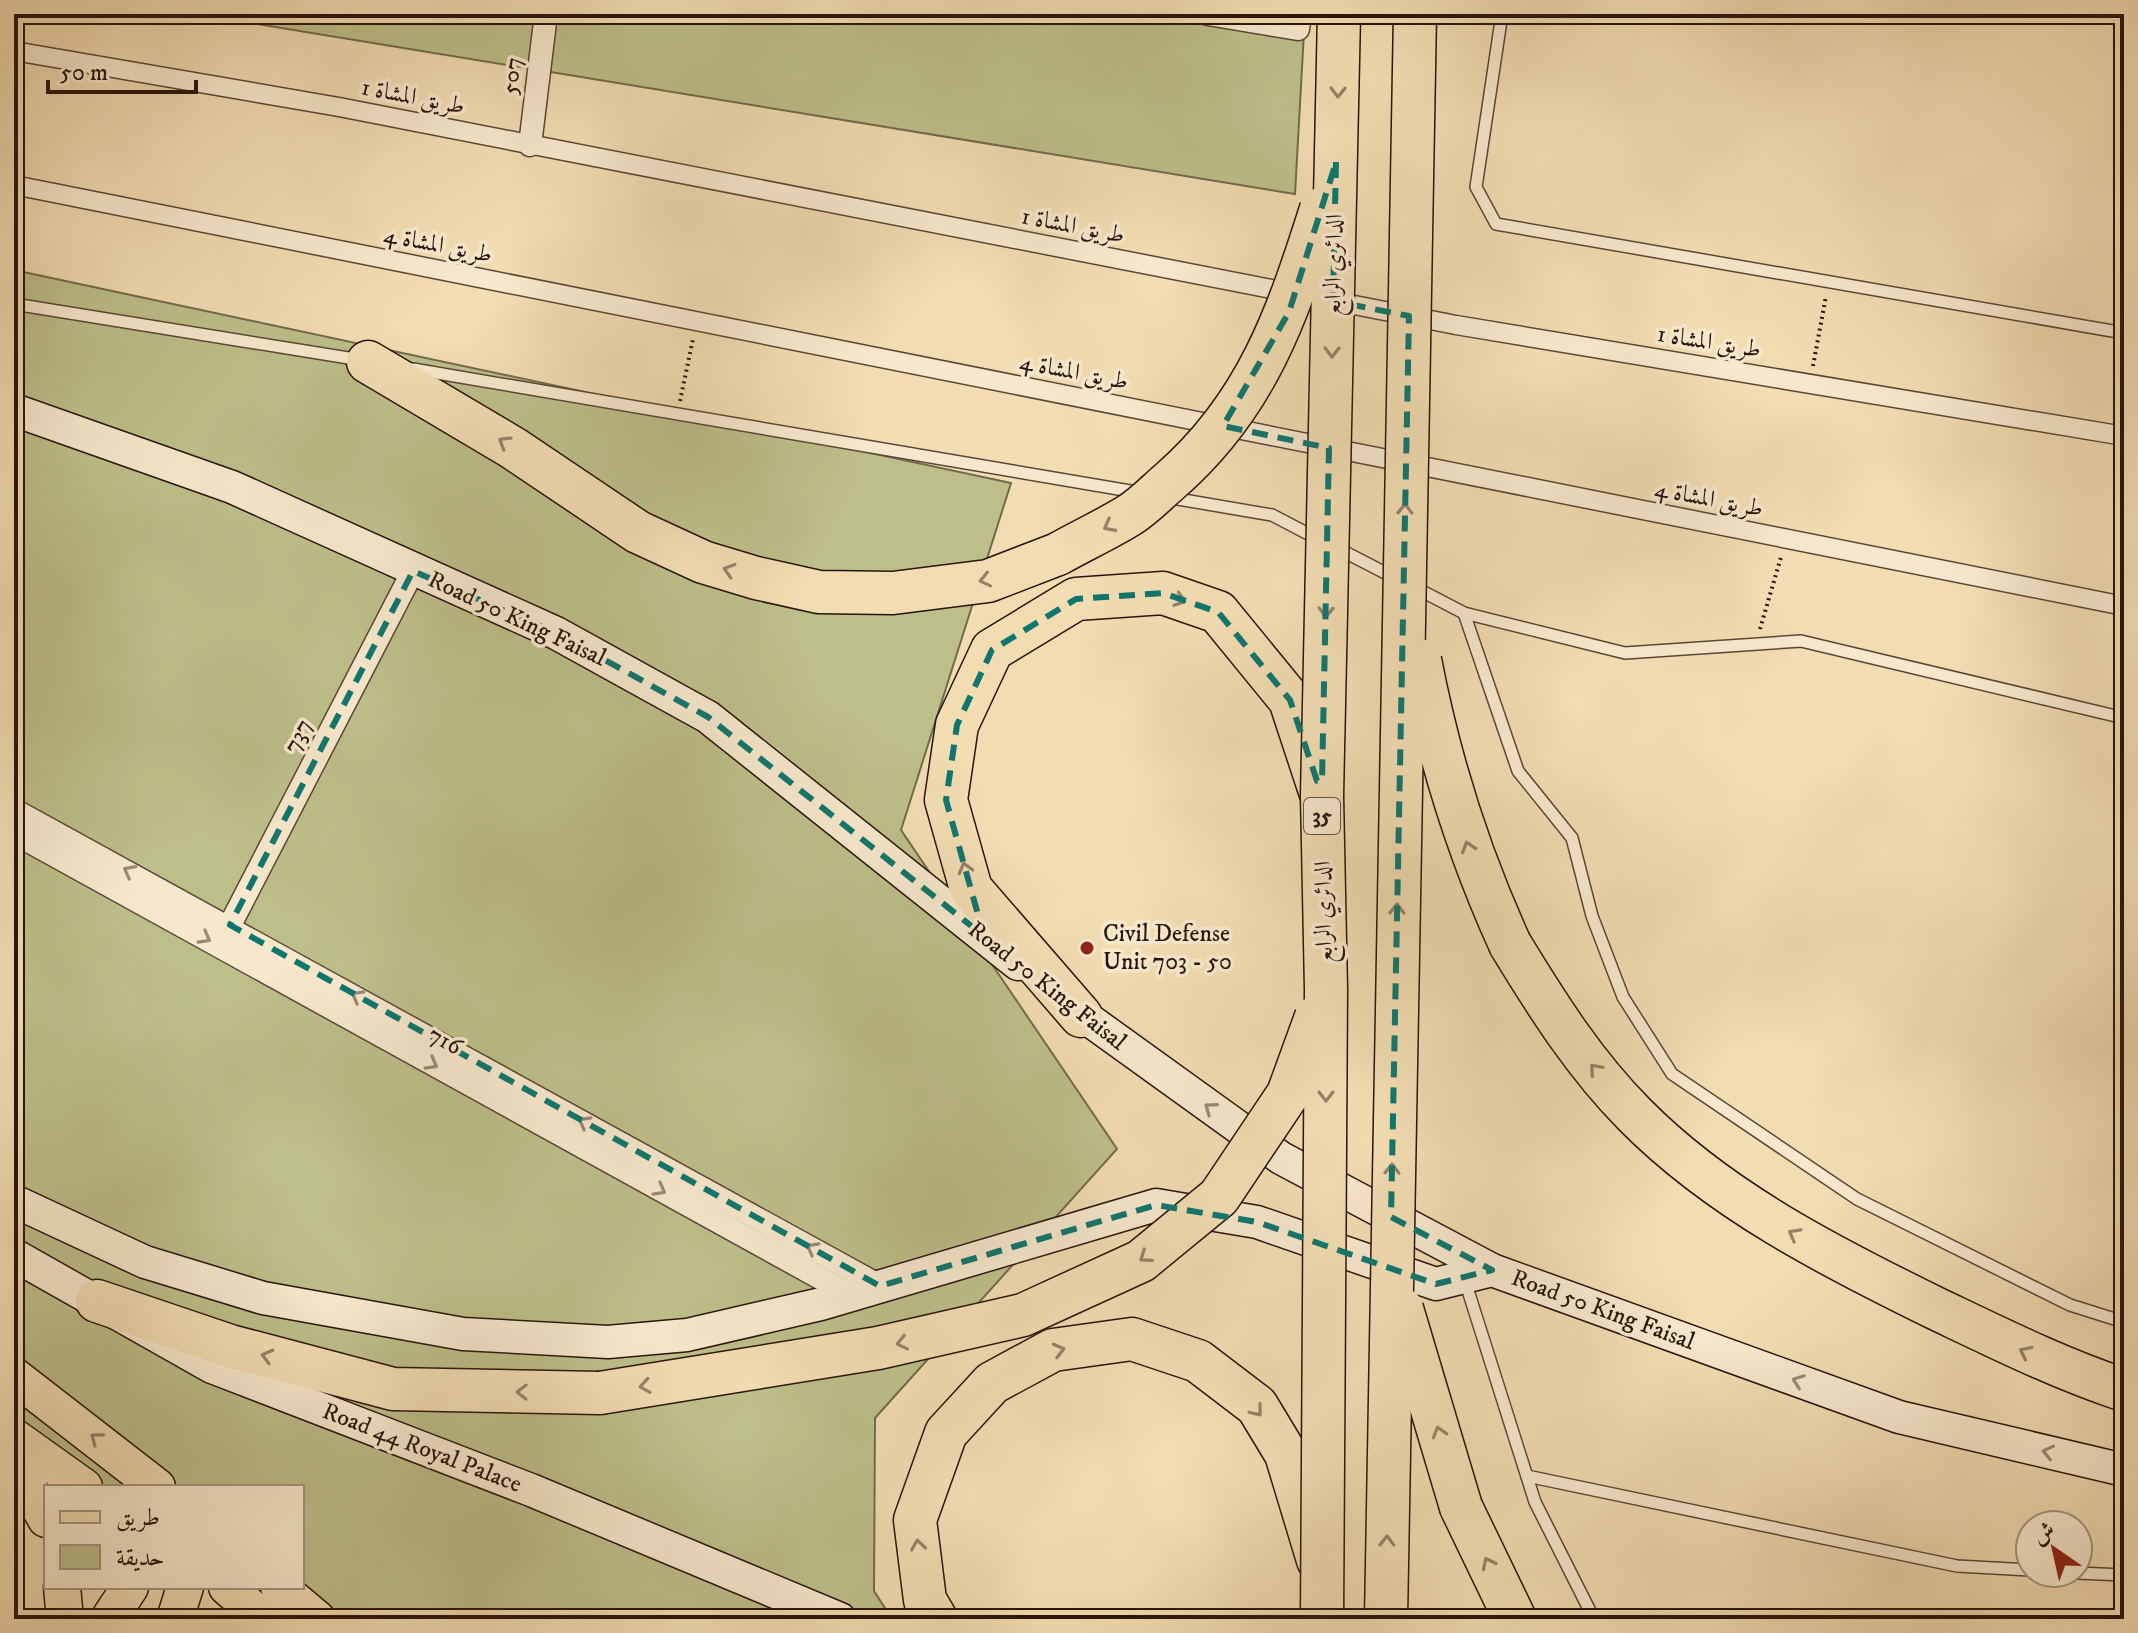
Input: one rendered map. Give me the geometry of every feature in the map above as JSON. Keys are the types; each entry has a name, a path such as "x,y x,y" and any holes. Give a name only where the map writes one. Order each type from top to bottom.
{"highway":[{"name":"الدائري الرابع","path":"1322,1619 1326,990 1322,796 1339,14"},
{"path":"1386,1619 1415,14"},
{"path":"368,362 513,448 638,532 703,562 819,592 893,593 988,581 1058,554 1130,515 1189,464 1235,413 1267,359 1289,312 1336,162"},
{"path":"1404,572 1433,727 1474,865 1510,944 1581,1053 1635,1116 1699,1172 1787,1231 2059,1369 2124,1390"},
{"path":"1081,1016 971,889 946,800 957,725 992,650 1076,599 1163,593 1218,612 1290,700 1322,796"},
{"path":"97,1301 230,1346 393,1389 600,1393 878,1348 1023,1315 1141,1261 1219,1197 1288,1094 1326,990"},
{"path":"1390,1268 1461,1507 1515,1619"},
{"path":"936,1619 925,1600 915,1520 946,1433 992,1383 1053,1350 1132,1339 1198,1361 1257,1406 1286,1454 1323,1573"}],"main road":[{"name":"Road 50 King Faisal","path":"14,410 232,487 556,633 708,717 1081,1016 1281,1158 1478,1273 1899,1417 2124,1470"},
{"path":"14,1201 145,1262 263,1298 463,1334 608,1342 671,1337 865,1290 1156,1205 1257,1222 1436,1284 1478,1273"},
{"name":"Road 44 Royal Palace","path":"14,1255 212,1367 531,1490 840,1619"},
{"path":"14,1376 154,1485"},
{"path":"14,1437 81,1485"},
{"path":"14,1461 44,1515"},
{"path":"62,1589 65,1619"},
{"path":"109,1619 129,1589"},
{"path":"175,1619 184,1589"},
{"path":"229,1589 264,1619"},
{"path":"281,1589 317,1619"}],"street":[{"name":"507","path":"530,145 546,14"},
{"path":"1208,14 1298,29 1300,14"},
{"name":"طريق المشاة 1","path":"14,51 530,145 1456,325 2124,436"},
{"name":"طريق المشاة 4","path":"14,185 2124,606"},
{"name":"737","path":"230,925 413,571"},
{"path":"14,810 230,925 865,1290"},
{"name":"716","path":"14,833 865,1290"}],"lane":[{"path":"1502,14 1476,187 1496,224 2124,333"},
{"path":"14,304 1272,515 1464,613 1625,653 1801,641 2124,718"},
{"path":"1464,613 1518,771 1572,838 1592,916 1623,997 1672,1074 1857,1199 2070,1305 2124,1322"},
{"path":"1478,1273 1535,1502 1594,1619"},
{"path":"1527,1476 1957,1566 2014,1569"},
{"path":"2094,1574 2124,1575"}],"path":[{"path":"1809,383 1829,281"},
{"path":"677,414 697,321"},
{"path":"1756,644 1786,539"}],"highlighted area":[{"path":"1336,162 1333,301 1409,316 1391,1217 1492,1270 1436,1284 1257,1222 1156,1205 880,1286 230,925 413,571 556,633 708,717 984,936 946,800 957,725 992,650 1076,599 1163,593 1218,612 1290,700 1317,781 1322,781 1329,448 1223,426 1289,312"}],"green space":[{"path":"196,14 1305,14 1295,194"},
{"path":"14,270 1011,483 901,830 1117,1149 875,1418 874,1591 892,1619 264,1619 217,1589 304,1589 304,1485 55,1485 14,1459"}],"place":[{"name":"Civil Defense Unit 703 - 50","path":"1087,948"}]}
